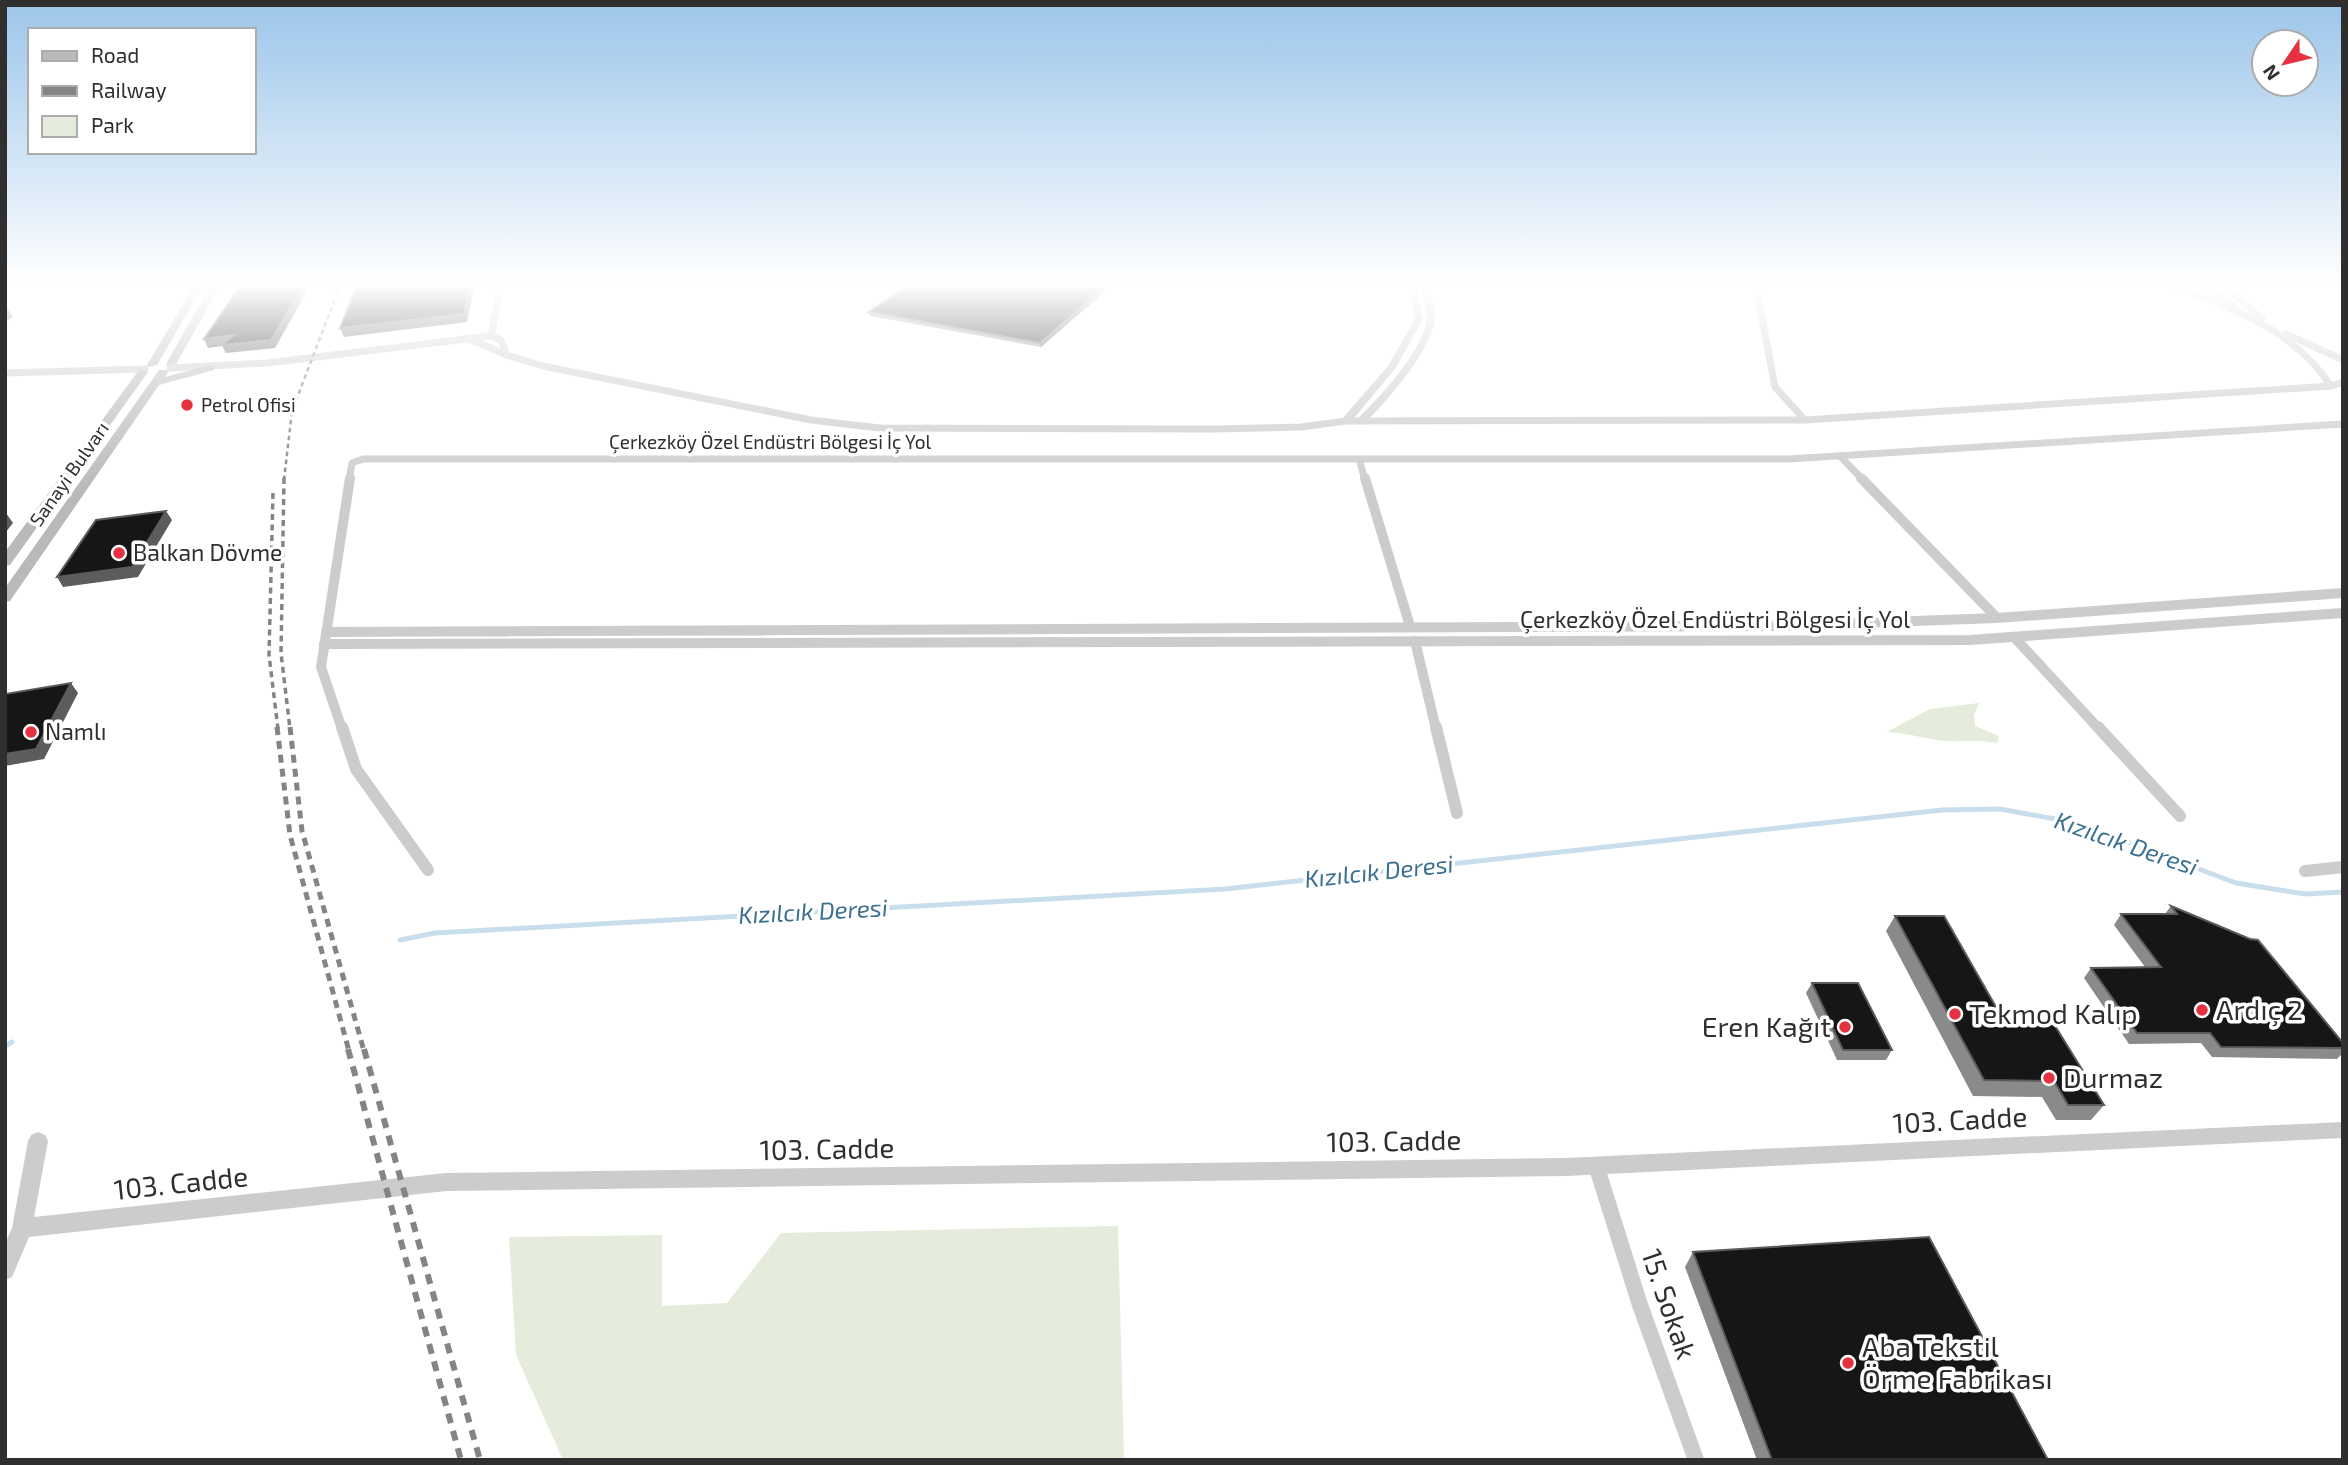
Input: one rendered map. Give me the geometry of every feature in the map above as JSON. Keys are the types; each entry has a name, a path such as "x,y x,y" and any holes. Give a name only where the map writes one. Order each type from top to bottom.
{"main road":[{"name":"Sanayi Bulvarı","path":"5,598 155,383 157,368 164,354"},
{"name":"Sanayi Bulvarı","path":"5,562 167,354"},
{"path":"155,383 211,368"}],"street":[{"path":"5,373 211,368 327,354"},
{"path":"1346,421 1399,354"},
{"path":"1360,421 1382,402 1413,354"},
{"path":"1769,354 1775,387 1805,420"},
{"path":"2305,354 2321,367 2331,386"},
{"path":"508,355 543,366 843,425 1202,429 1301,427 1346,421 1805,420 2331,386 2343,383"},
{"name":"Çerkezköy Özel Endüstri Bölgesi İç Yol","path":"428,870 356,769 321,667 352,463 363,460 1789,459 2343,424"},
{"path":"1840,456 1997,618"},
{"path":"1359,459 1410,626"},
{"name":"Çerkezköy Özel Endüstri Bölgesi İç Yol","path":"326,632 1776,625 1997,618 2343,593"},
{"name":"Çerkezköy Özel Endüstri Bölgesi İç Yol","path":"324,644 1970,640 2343,613"},
{"path":"2014,637 2180,816"},
{"path":"1415,641 1457,813"},
{"path":"2305,871 2343,867"},
{"name":"103. Cadde","path":"22,1228 446,1182 1596,1165 2343,1130"},
{"path":"5,1270 22,1228 38,1141"},
{"name":"15. Sokak","path":"1596,1165 1640,1305 1696,1460"}],"green space":[{"path":"1979,703 1974,715 1975,726 1999,736 1997,743 1944,741 1887,732 1930,709"},
{"path":"1118,1226 1124,1460 563,1460 516,1355 509,1237 662,1235 662,1306 727,1303 781,1233"}],"building":[{"name":"Balkan Dövme","path":"166,511 132,567 57,577 96,520"},
{"name":"Namlı","path":"71,683 36,749 5,754 5,694"},
{"name":"Ardıç 2","path":"2171,906 2258,940 2343,1043 2343,1048 2221,1047 2210,1033 2137,1033 2091,968 2161,967 2121,914 2177,914"},
{"path":"1895,916 1944,916 2004,1021 2052,1021 2104,1105 2068,1105 2054,1081 1984,1080"},
{"name":"Eren Kağıt","path":"1812,983 1858,983 1892,1050 1843,1050"},
{"name":"Aba Tekstil Örme Fabrikası","path":"1929,1237 2048,1460 1772,1460 1693,1252"}],"waterway":[{"name":"Kızılcık Deresi","path":"400,940 435,933 1225,889 1942,810 2000,809 2077,823 2236,883 2305,894 2343,892"},
{"name":"Kızılcık Deresi","path":"5,1046 12,1042"}],"railway":[{"path":"284,480 292,411 314,354"},
{"path":"284,478 281,653 290,729"},
{"path":"273,493 269,655 278,729"},
{"path":"277,727 290,835 349,1051"},
{"path":"290,727 302,831 364,1051"},
{"path":"348,1049 461,1460"},
{"path":"364,1049 480,1460"}],"place":[{"name":"Petrol Ofisi","path":"187,405"},
{"name":"Balkan Dövme","path":"119,553"},
{"name":"Namlı","path":"31,732"},
{"name":"Ardıç 2","path":"2202,1010"},
{"name":"Tekmod Kalıp","path":"1955,1014"},
{"name":"Eren Kağıt","path":"1845,1027"},
{"name":"Durmaz","path":"2049,1078"},
{"name":"Aba Tekstil Örme Fabrikası","path":"1848,1363"}]}
